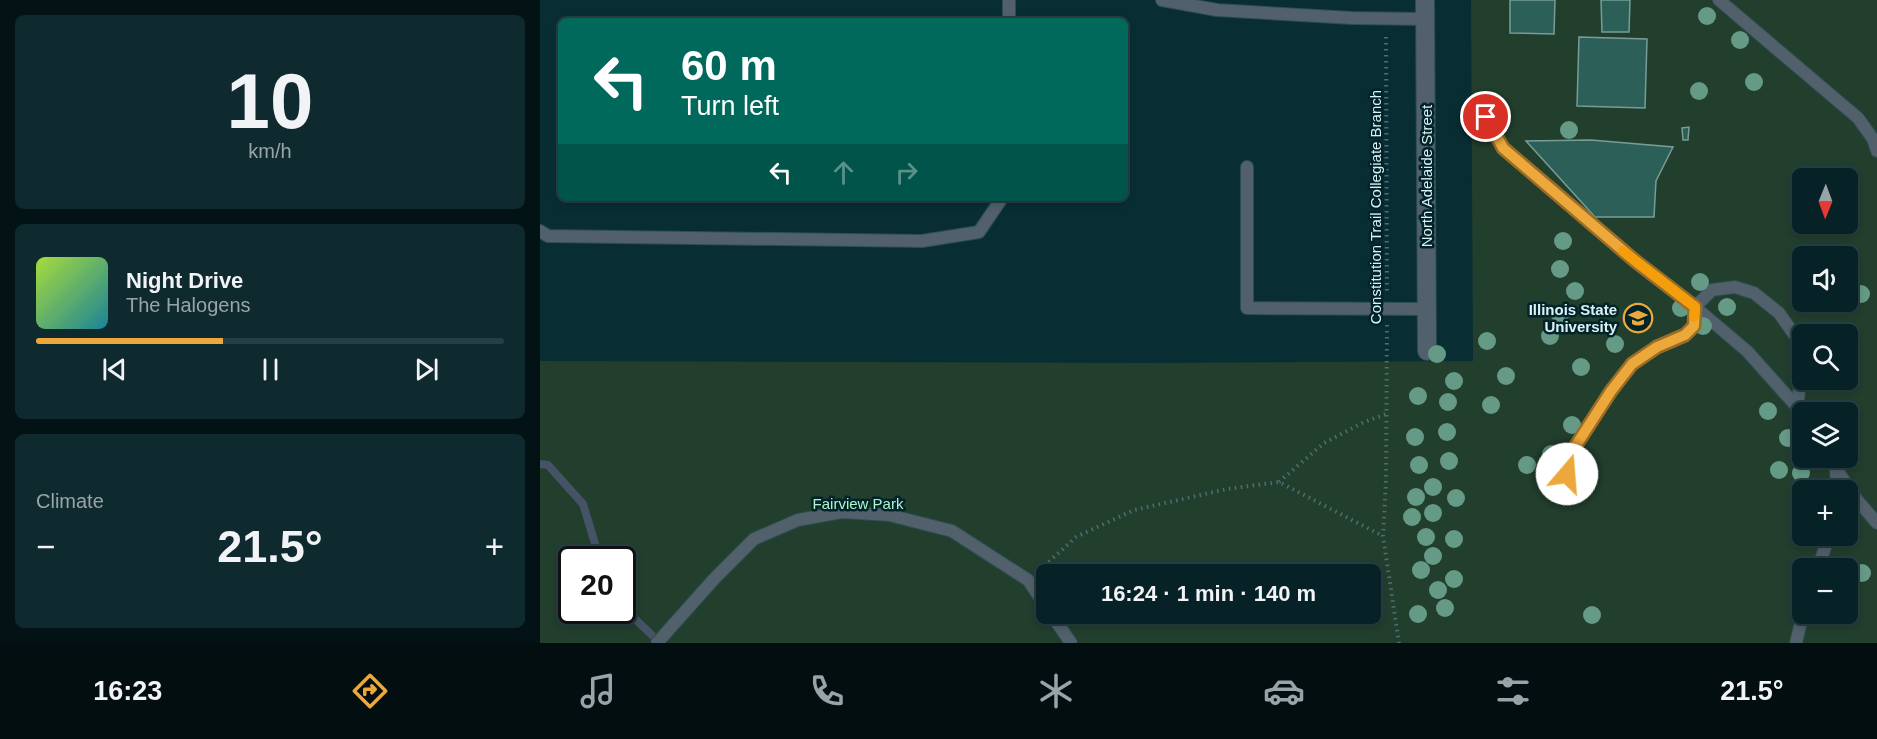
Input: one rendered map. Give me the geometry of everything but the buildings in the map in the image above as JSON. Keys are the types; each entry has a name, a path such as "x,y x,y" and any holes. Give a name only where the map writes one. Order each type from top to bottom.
{"street":[{"name":"North Adelaide Street","path":"1425,0 1426,351"}],"lane":[{"path":"1009,0 1009,18"},
{"path":"1162,0 1217,10 1425,19"},
{"path":"1719,0 1858,118 1873,139 1877,151"},
{"path":"1486,117 1503,148 1634,260 1747,351 1792,403"},
{"path":"1247,167 1248,308 1426,309"},
{"path":"540,231 548,236 922,241 979,232 1000,201"},
{"path":"1569,492 1567,474 1573,450 1611,391 1632,364 1657,347 1690,331 1694,326 1695,307 1712,290 1735,287 1754,293 1779,313 1798,340 1802,370 1800,402"},
{"path":"1836,469 1837,480"},
{"path":"1836,469 1857,500 1877,523"},
{"path":"657,643 714,579 754,539 798,520 842,512 889,514 952,531 1028,580 1036,592"},
{"path":"1058,624 1071,643"},
{"path":"1796,643 1801,624"}],"path":[{"name":"Constitution Trail Collegiate Branch","path":"1386,18 1386,481 1383,536 1399,643"},
{"path":"1028,580 1076,537 1134,510 1227,489 1279,482 1324,443 1364,422 1386,414"},
{"path":"1279,482 1383,536"}],"green space":[{"name":"Fairview Park","path":"1471,0 1877,0 1877,643 540,643 540,361 1143,363 1473,361"}],"waterway":[{"path":"540,464 548,465 583,504 596,546"},
{"path":"636,620 660,643"}],"slow traffic":[{"path":"1623,251 1695,307 1694,317"}],"place":[{"name":"Illinois State University","path":"1638,318"}],"route":[{"path":"1486,117 1503,148 1634,260 1695,307 1694,326 1685,335 1657,347 1632,364 1611,391 1573,450 1567,474"}]}
